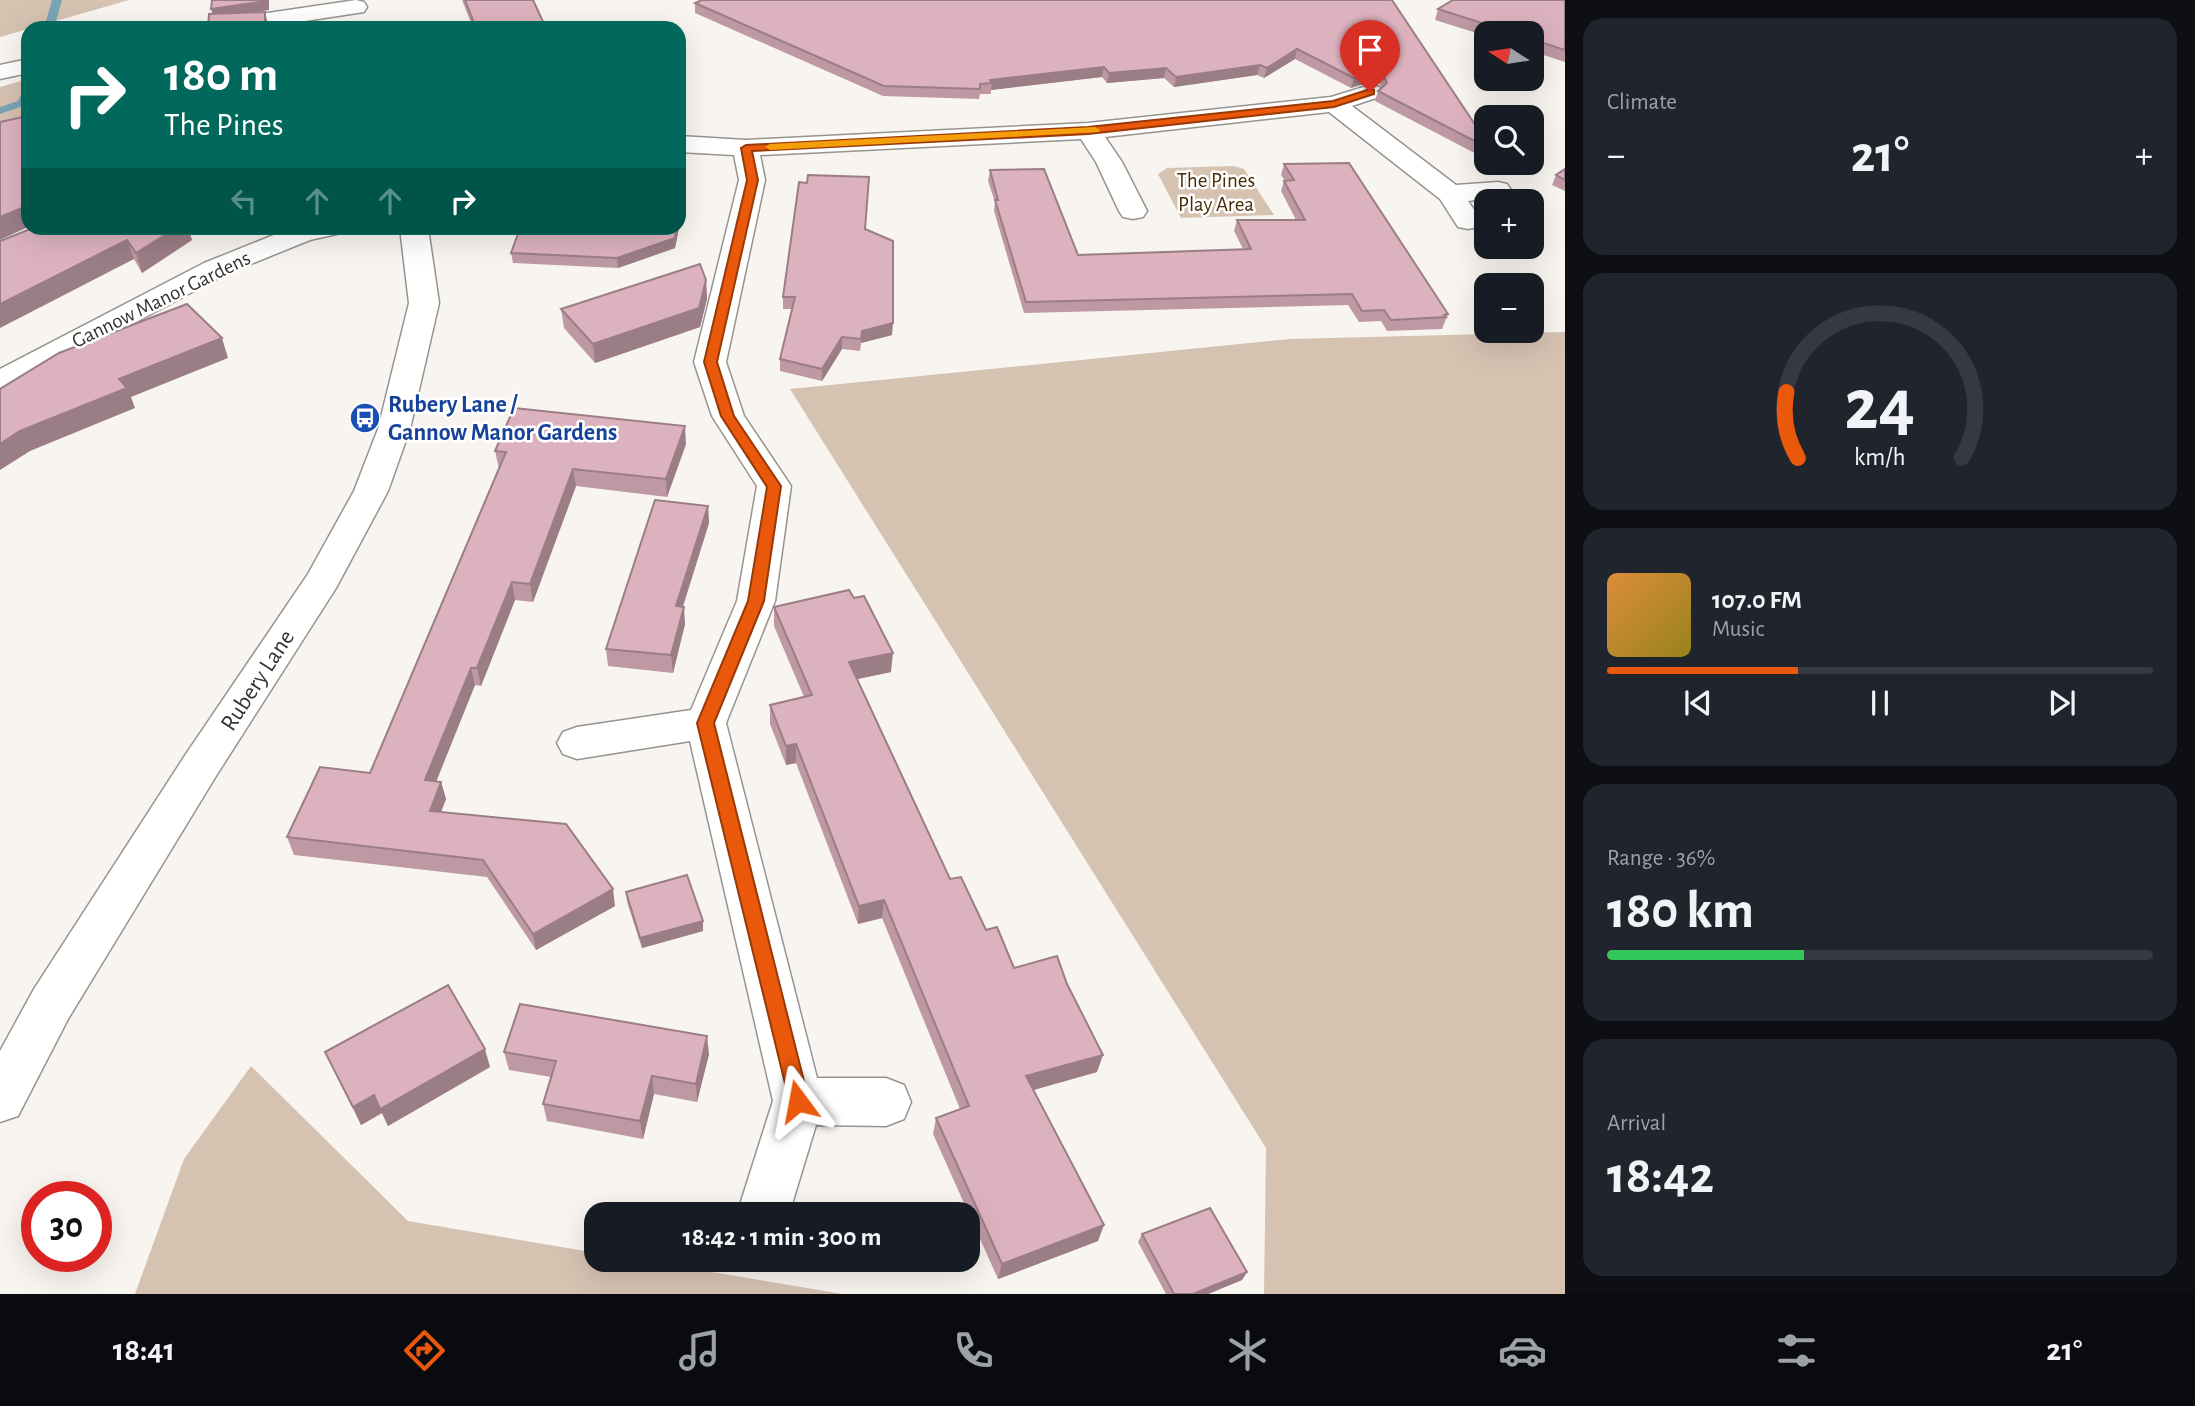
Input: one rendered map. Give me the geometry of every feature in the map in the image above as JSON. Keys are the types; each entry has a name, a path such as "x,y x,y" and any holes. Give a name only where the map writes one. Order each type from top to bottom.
{"street":[{"path":"256,21 359,4 375,20"},
{"path":"0,72 21,67"},
{"path":"686,144 746,148 1088,131 1334,104 1370,92"},
{"path":"1334,104 1450,194 1468,222"},
{"path":"1088,131 1109,162 1133,211"},
{"path":"746,148 752,180 710,362 727,416 774,486 756,601 706,723 798,1101 766,1202"},
{"path":"1450,194 1474,192"},
{"name":"Gannow Manor Gardens","path":"0,382 214,269 297,235"},
{"name":"Rubery Lane","path":"0,1099 51,1003 201,765 323,579 371,491 394,429 424,303 415,235"},
{"path":"577,743 706,723"},
{"path":"798,1101 886,1102"}],"green space":[{"path":"0,0 129,0 56,21 21,21 21,31 0,37"},
{"path":"21,81 21,123 0,129 0,87"},
{"name":"The Pines Play Area","path":"1234,166 1244,169 1274,215 1181,218 1158,174 1167,168"},
{"path":"1565,332 1565,1294 1264,1294 1266,1148 790,389 1290,339 1474,334 1474,343 1544,343 1544,333"},
{"path":"251,1066 408,1221 584,1251 584,1272 712,1272 843,1294 135,1294 184,1159"}],"building":[{"path":"212,0 267,0 267,1 211,9"},
{"path":"465,0 533,0 543,21 473,21"},
{"path":"702,0 1392,0 1474,123 1474,141 1378,91 1387,83 1383,74 1372,72 1354,78 1297,49 1267,68 1260,65 1176,77 1166,68 1109,73 1104,67 990,80 992,83 980,84 980,89 884,86 695,3"},
{"path":"1453,0 1565,0 1565,50 1544,43 1544,21 1476,21 1438,9"},
{"path":"265,12 265,21 208,21 209,14"},
{"path":"21,117 21,208 0,217 0,122"},
{"path":"1349,163 1448,314 1444,315 1446,317 1391,320 1384,310 1362,311 1352,294 1026,302 995,200 998,200 990,170 1044,169 1078,255 1251,249 1237,220 1305,220 1284,181 1294,180 1284,164"},
{"path":"1565,169 1565,180 1556,175"},
{"path":"808,175 869,177 865,229 893,241 893,323 862,331 861,339 842,337 822,369 780,359 795,297 783,297 799,182 807,183"},
{"path":"21,233 21,235 165,235 136,253 127,240 0,304 0,241"},
{"path":"517,235 675,235 675,238 617,258 511,253"},
{"path":"700,264 706,280 699,308 593,344 561,309"},
{"path":"187,304 222,338 119,379 127,388 20,431 0,444 0,389 59,353"},
{"path":"514,408 685,426 666,479 573,469 530,584 512,582 477,668 471,668 425,780 441,782 430,811 566,824 613,889 533,934 483,860 287,837 320,767 370,773 506,452 495,451"},
{"path":"655,500 708,506 676,606 684,607 671,655 606,649"},
{"path":"849,590 854,598 864,596 893,653 849,662 950,879 961,877 986,930 997,927 1014,968 1057,956 1067,984 1103,1055 1026,1076 1104,1225 1002,1264 980,1215 980,1202 974,1202 936,1118 969,1106 884,900 859,906 796,744 786,746 770,705 812,695 774,607"},
{"path":"687,875 703,921 640,938 626,892"},
{"path":"448,985 485,1049 380,1109 374,1095 353,1107 325,1052"},
{"path":"520,1004 707,1036 696,1084 652,1076 640,1121 543,1104 556,1061 504,1052"},
{"path":"1210,1208 1247,1272 1193,1294 1174,1294 1142,1234"}],"waterway":[{"path":"51,21 57,0"},
{"path":"0,111 21,103"}],"slow traffic":[{"path":"770,147 1095,130"}],"place":[{"name":"Rubery Lane / Gannow Manor Gardens","path":"365,418"}],"route":[{"path":"798,1101 706,723 756,601 774,486 727,416 710,362 752,180 746,148 1088,131 1334,104 1370,92"}]}
